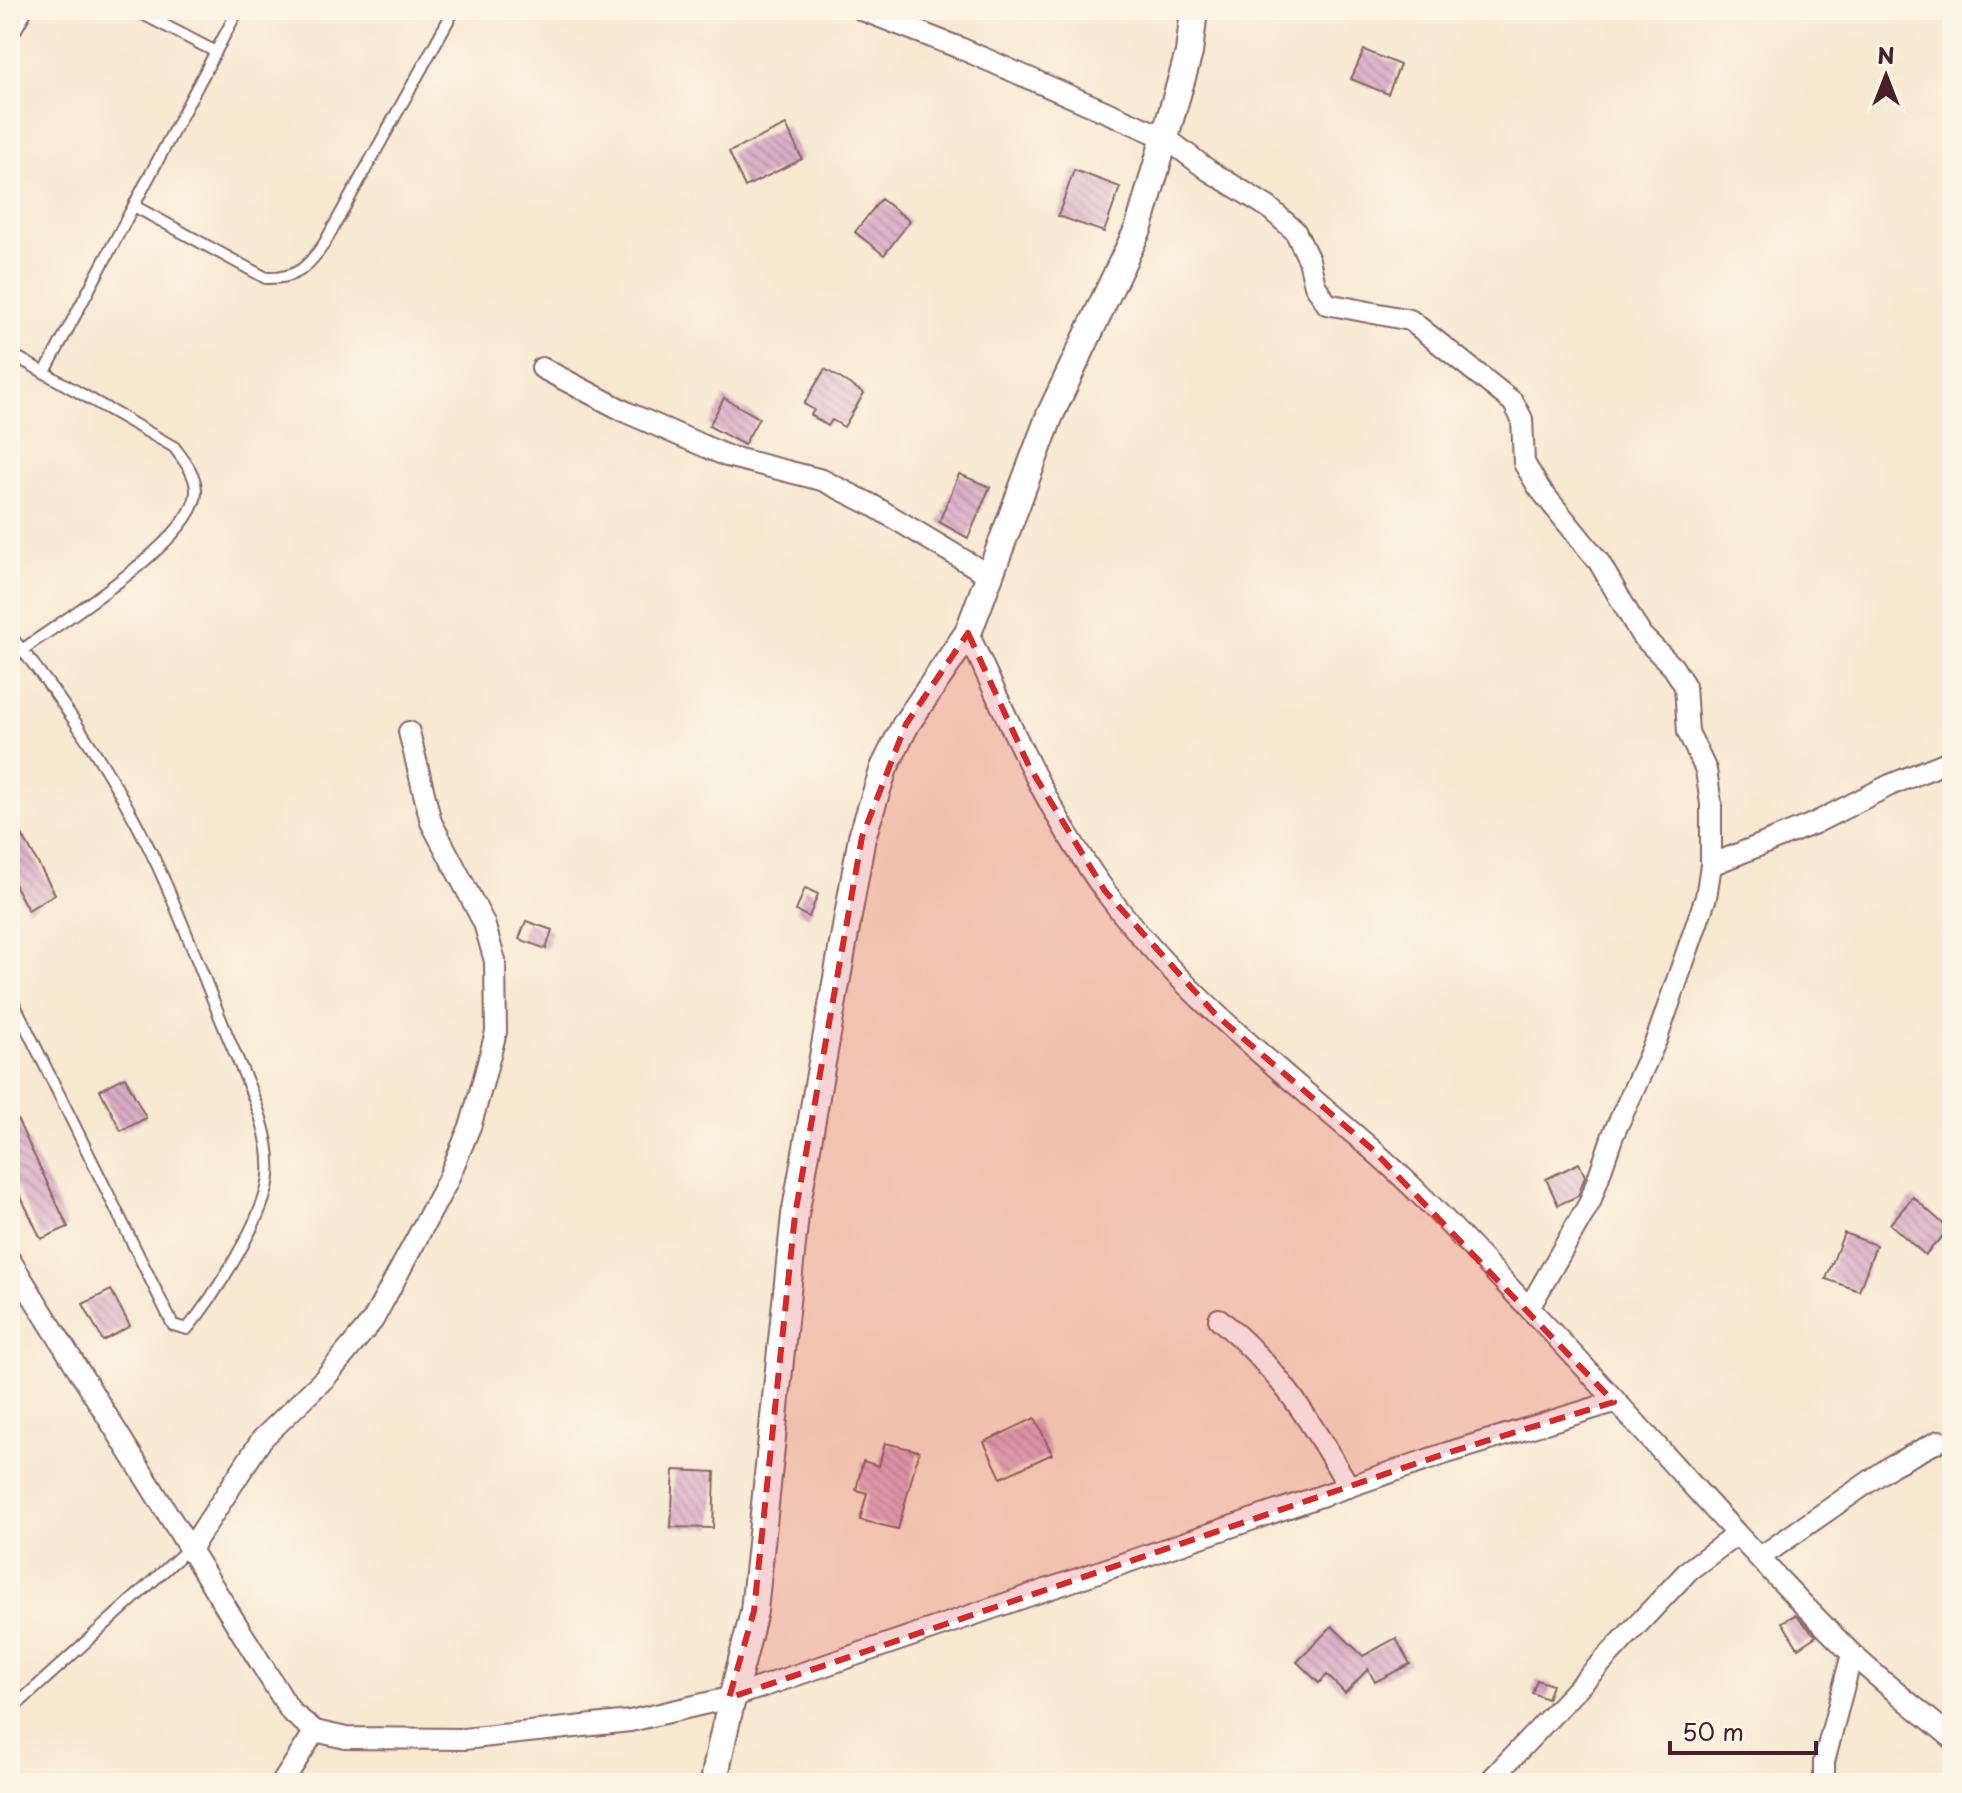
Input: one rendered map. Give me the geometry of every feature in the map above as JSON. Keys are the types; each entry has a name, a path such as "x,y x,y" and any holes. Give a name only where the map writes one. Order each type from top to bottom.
{"street":[{"path":"862,10 960,48 1166,138 1208,170 1268,207 1295,231 1309,260 1315,285 1327,304 1410,320 1513,402 1522,419 1524,463 1539,488 1599,562 1641,635 1673,667 1685,686 1688,732 1706,770 1711,804 1711,865 1706,897 1662,1025 1613,1135 1590,1202 1529,1308"},
{"path":"714,1783 729,1698 742,1665 754,1611 795,1215 862,837 884,768 906,724 968,633 992,577 1050,415 1101,313 1139,227 1189,53 1194,10"},
{"path":"542,368 628,413 727,456 822,480 872,505 992,577"},
{"path":"968,633 1029,766 1105,891 1216,1015 1277,1072 1371,1148 1529,1308 1736,1535 1852,1654 1952,1738"},
{"path":"189,1550 262,1439 325,1378 373,1320 447,1182 471,1124 484,1078 496,1032 495,961 484,923 431,822 409,732"},
{"path":"1711,865 1815,823 1890,785 1952,760"},
{"path":"10,1260 291,1712 315,1731 346,1738 464,1739 630,1721 729,1698 944,1622 1447,1453 1614,1402"},
{"path":"1219,1319 1257,1351 1279,1377 1349,1487"},
{"path":"1759,1558 1893,1465 1939,1441"},
{"path":"1488,1783 1689,1570 1736,1535"},
{"path":"1824,1783 1824,1762 1852,1654"},
{"path":"282,1783 315,1731"}],"lane":[{"path":"10,40 27,10"},
{"path":"135,10 216,52"},
{"path":"45,372 238,10"},
{"path":"134,206 266,278 283,279 306,270 324,244 454,10"},
{"path":"10,353 174,447 189,466 196,490 190,516 167,544 22,650"},
{"path":"10,635 113,780 164,878 256,1106 267,1147 269,1174 265,1199 209,1304 187,1329 173,1325 10,995"},
{"path":"10,1711 189,1550"}],"highlighted area":[{"path":"968,633 1029,766 1105,891 1216,1015 1371,1148 1614,1402 1447,1453 729,1698 754,1611 795,1215 862,837 906,724"}],"building":[{"path":"1364,50 1400,65 1388,94 1351,79"},
{"path":"786,125 802,159 745,187 729,152"},
{"path":"1074,170 1120,187 1104,232 1058,216"},
{"path":"881,199 910,221 884,255 855,232"},
{"path":"825,369 864,393 844,427 832,420 828,426 811,415 814,410 804,404"},
{"path":"724,398 759,418 744,445 709,426"},
{"path":"959,474 990,487 968,538 939,522"},
{"path":"10,813 55,894 28,910 10,877"},
{"path":"805,888 818,894 809,917 796,911"},
{"path":"526,921 552,930 546,949 519,939"},
{"path":"125,1077 146,1118 121,1131 100,1090"},
{"path":"10,1104 68,1227 41,1239 10,1174"},
{"path":"1579,1163 1585,1176 1578,1196 1558,1205 1546,1179"},
{"path":"1913,1197 1949,1229 1925,1255 1890,1224"},
{"path":"1844,1233 1876,1245 1859,1291 1826,1279"},
{"path":"111,1290 130,1326 103,1341 83,1304"},
{"path":"1035,1418 1052,1454 1001,1478 984,1442"},
{"path":"885,1443 919,1451 898,1529 860,1520 867,1493 856,1490 863,1461 879,1466"},
{"path":"674,1470 715,1472 713,1528 671,1527"},
{"path":"1795,1615 1816,1636 1798,1648 1782,1622"},
{"path":"1332,1626 1363,1656 1396,1638 1410,1664 1375,1682 1368,1669 1345,1693 1327,1675 1319,1683 1297,1662"},
{"path":"1537,1680 1552,1685 1547,1699 1532,1693"}]}
